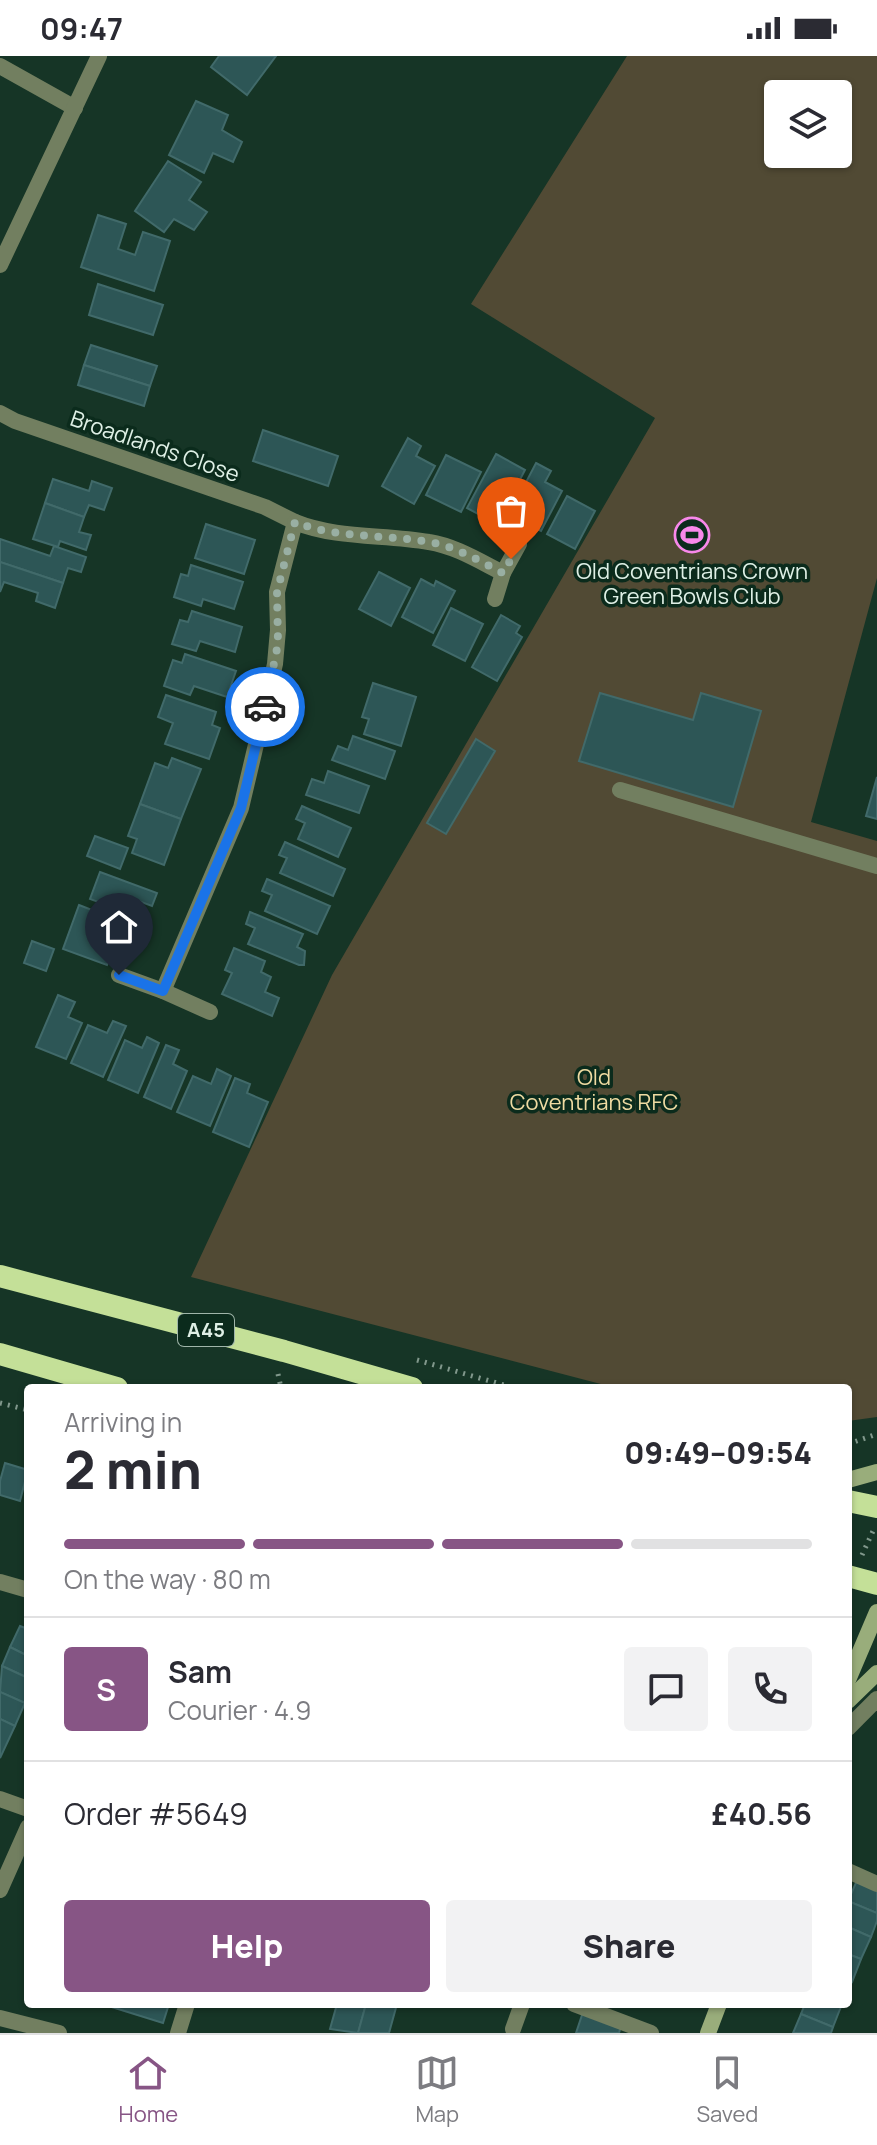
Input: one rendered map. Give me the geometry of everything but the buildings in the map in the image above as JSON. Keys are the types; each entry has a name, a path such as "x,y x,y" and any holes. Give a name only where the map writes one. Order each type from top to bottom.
{"highway":[{"name":"A45","path":"0,1276 398,1384"},
{"path":"0,1354 103,1384"},
{"path":"852,1503 876,1517"},
{"path":"852,1577 877,1584"}],"main road":[{"path":"852,1479 877,1472"},
{"path":"852,1671 877,1612"},
{"path":"852,1697 877,1673"},
{"path":"708,2033 717,2008"}],"street":[{"path":"0,265 99,56"},
{"path":"0,66 75,108"},
{"name":"Broadlands Close","path":"0,413 15,421 265,507 316,530 431,542 462,552 503,573"},
{"path":"163,991 241,808 275,664 277,592 295,522"},
{"path":"495,599 503,573 519,544"},
{"path":"620,790 877,866"},
{"path":"119,975 210,1012"},
{"path":"0,1582 24,1589"},
{"path":"852,1724 877,1699"},
{"path":"0,1799 24,1808"},
{"path":"0,1890 24,1836"},
{"path":"852,1873 877,1884"},
{"path":"178,2033 186,2008"},
{"path":"513,2029 521,2008"},
{"path":"585,2008 651,2033"},
{"path":"0,2018 59,2033"}],"path":[{"path":"0,1403 24,1409"},
{"path":"852,1443 877,1434"},
{"path":"866,1545 876,1517"}],"green space":[{"name":"Old Coventrians RFC","path":"627,56 877,56 877,578 811,822 877,841 877,1417 852,1420 852,1384 601,1384 191,1277 332,975 655,418 471,304"}],"way so far":[{"path":"265,707 278,644 277,592 295,522 316,530 431,542 462,552 503,573 511,559"}],"place":[{"name":"Old Coventrians Crown Green Bowls Club","path":"692,535"}],"route":[{"path":"119,975 163,991 241,808 265,707"}]}
